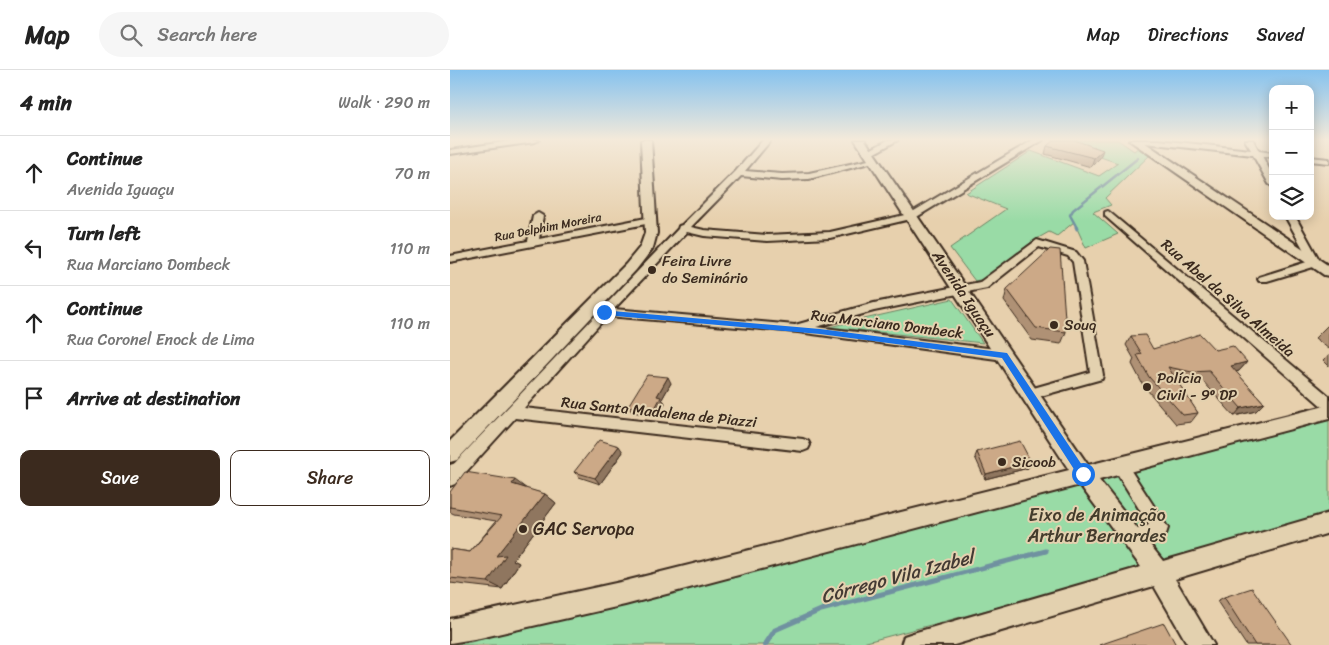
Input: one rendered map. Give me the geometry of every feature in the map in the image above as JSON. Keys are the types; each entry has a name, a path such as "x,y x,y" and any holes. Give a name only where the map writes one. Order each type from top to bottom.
{"main road":[{"path":"452,470 646,248 651,233 648,167"},
{"name":"Avenida Iguaçu","path":"878,167 1083,474 1159,573 1202,645"},
{"path":"1174,167 1329,272"},
{"path":"620,295 631,267"},
{"path":"450,631 625,593 1329,412"},
{"path":"913,645 1329,523"}],"street":[{"path":"452,470 511,412 682,228 744,167"},
{"path":"739,173 782,177 809,176 830,167"},
{"path":"682,228 704,233 767,238 830,235 912,216 994,167"},
{"name":"Rua Abel da Silva Almeida","path":"1108,214 1329,404"},
{"path":"533,243 538,216"},
{"name":"Rua Delphim Moreira","path":"450,259 651,220"},
{"path":"1263,279 1316,263 1292,220"},
{"path":"795,329 874,307 983,285 1037,243 1072,254 1078,261 1097,375 1030,394"},
{"name":"Rua Marciano Dombeck","path":"604,312 795,329 1004,355"},
{"name":"Rua Santa Madalena de Piazzi","path":"511,412 804,445"},
{"path":"1119,465 1160,528 1133,539"}],"green space":[{"path":"1006,167 1074,167 1099,176 1112,167 1138,167 1105,198 1111,205 1093,212 1118,234 1086,248 1074,222 1057,236 1049,232 1033,241 984,279 975,281 950,248 1006,209 966,193"},
{"path":"952,299 983,343 829,327"},
{"name":"Eixo de Animação Arthur Bernardes","path":"1329,417 1329,515 1112,577 855,645 451,645 471,642 1083,474"}],"building":[{"path":"1050,249 1060,250 1066,332 1036,328 1007,289"},
{"path":"1200,334 1215,350 1233,346 1247,362 1231,366 1264,403 1241,408 1209,371 1192,372 1168,367 1198,413 1183,415 1149,377 1137,355 1142,354 1131,336 1145,335 1153,349"},
{"path":"647,375 668,377 657,396 661,397 654,410 628,406"},
{"path":"599,440 619,446 595,478 574,472"},
{"name":"Sicoob","path":"1020,441 1031,462 986,474 977,452"},
{"path":"465,472 515,480 512,484 545,494 496,556 506,555 488,582 450,578 450,549 470,552 502,516 450,507 450,492"},
{"path":"1252,588 1292,645 1255,645 1224,597"},
{"path":"1164,623 1176,645 1099,645"}],"waterway":[{"name":"Córrego Vila Izabel","path":"1077,228 1070,215 1073,210 1127,167"},
{"name":"Córrego Vila Izabel","path":"765,645 775,630 821,610 1046,551"}],"place":[{"name":"Feira Livre do Seminário","path":"652,270"},
{"name":"Souq","path":"1054,325"},
{"name":"Polícia Civil - 9º DP","path":"1147,387"},
{"name":"Sicoob","path":"1002,462"},
{"name":"GAC Servopa","path":"523,529"}],"route":[{"path":"604,312 712,320 1004,355 1083,474"}]}
